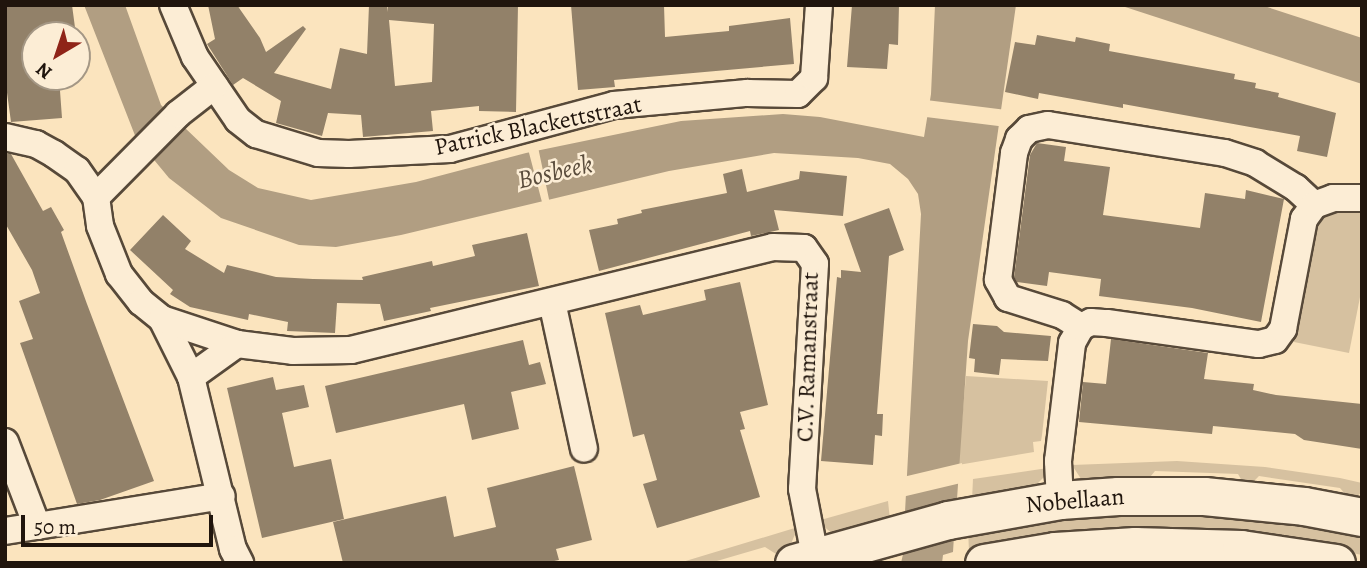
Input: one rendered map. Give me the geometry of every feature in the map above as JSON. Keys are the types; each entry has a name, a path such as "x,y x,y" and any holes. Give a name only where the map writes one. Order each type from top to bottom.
{"street":[{"name":"Patrick Blackettstraat","path":"173,5 195,57 238,120 256,134 318,153 450,149 614,106 747,93 798,94 814,78 819,5"},
{"path":"96,197 178,114 214,86"},
{"path":"1081,327 1062,315 1008,298 998,279 1014,153 1019,139 1029,129 1048,125 1225,153 1255,163 1296,188 1314,205"},
{"path":"5,138 36,144 54,154 77,170 96,197 100,226 119,274 141,302 162,319 191,377 233,549 240,563"},
{"path":"1060,500 1058,461 1070,355 1074,335 1081,327 1091,322 1107,323 1259,344 1276,340 1283,329 1304,219 1314,205 1333,198 1362,198"},
{"name":"C.V. Ramanstraat","path":"162,319 237,344 293,351 351,350 774,247 804,248 815,264 802,489 804,560"},
{"path":"552,302 584,449"},
{"path":"191,377 237,344"},
{"path":"5,442 37,526"},
{"path":"5,531 222,496"},
{"name":"Nobellaan","path":"804,560 911,528 1060,500 1118,496 1204,496 1304,506 1362,517"},
{"name":"Nobellaan","path":"984,563 1055,551 1135,545 1241,549 1336,563"}],"shaded area":[{"path":"1338,211 1362,212 1362,287 1349,353 1294,342 1315,233 1325,215"},
{"path":"966,376 1048,381 1041,441 1033,442 1034,452 958,465"},
{"path":"1177,461 1265,467 1340,478 1362,483 1362,492 1351,501 1340,488 1259,476 1249,486 1245,486 1238,474 1155,471 1146,482 1083,482 1072,465"},
{"path":"1048,468 1035,486 972,500 973,479"},
{"path":"888,501 890,520 833,534 817,521"},
{"path":"1174,509 1362,531 1362,555 1327,548 1033,541 969,552 968,528 1013,520"},
{"path":"798,527 788,551 776,554 765,547 710,563 679,563"}],"water":[{"name":"Bosbeek","path":"84,5 125,5 161,105 229,170 258,188 311,200 416,182 526,153 681,121 783,114 820,117 924,137 931,94 935,5 1016,5 968,341 957,499 946,502 954,536 953,552 943,555 942,563 901,563 913,510 905,512 921,214 918,194 908,179 890,164 858,158 774,153 669,171 401,235 336,247 299,245 221,218 169,178 136,138"},
{"path":"1119,5 1261,5 1362,38 1362,84"}],"pier":[{"path":"926,100 1004,110 1002,127 924,117"},
{"path":"538,147 550,204 543,206 528,149 531,151"},
{"path":"962,463 961,483 902,497 903,477"}],"building":[{"path":"5,5 72,5 74,21 21,21 21,91 60,91 62,118 11,122 5,78"},
{"path":"208,5 237,5 260,38 266,52 303,26 306,29 274,73 331,89 340,48 367,54 369,5 387,5 388,12 388,5 518,5 516,112 479,111 479,106 431,111 433,131 363,137 361,115 328,113 322,136 276,123 281,101 243,78 233,85 207,44 215,39","holes":["389,20 434,24 432,82 395,86"]},
{"path":"571,5 664,5 665,37 729,31 729,26 790,18 794,64 614,80 615,87 578,90"},
{"path":"852,5 899,5 898,45 889,44 887,69 847,67"},
{"path":"1037,35 1075,42 1076,37 1110,44 1109,51 1235,74 1234,79 1256,83 1255,88 1279,93 1278,97 1336,113 1327,157 1297,151 1300,136 1123,104 1123,108 1039,93 1038,99 1005,92 1015,42 1035,45"},
{"path":"1037,143 1066,147 1064,161 1110,167 1103,215 1200,228 1205,193 1245,199 1246,190 1284,199 1261,322 1192,308 1099,296 1101,279 1049,272 1047,286 1017,282 1014,277 1030,155"},
{"path":"5,153 11,154 43,211 51,207 64,230 61,232 154,481 100,500 77,504 20,343 33,339 19,301 40,293 32,270 5,223"},
{"path":"742,169 747,192 799,179 800,171 847,176 843,216 774,210 779,230 751,236 750,231 599,271 589,230 618,224 617,219 642,213 641,210 727,193 723,174"},
{"path":"889,208 904,250 889,256 877,414 883,414 882,436 875,435 873,465 821,461 837,277 841,278 841,270 861,272 844,224"},
{"path":"163,215 191,241 185,249 224,273 227,265 276,277 313,279 363,280 362,277 432,261 433,266 475,256 472,245 527,233 539,286 430,308 431,311 384,321 380,304 337,303 335,333 287,331 288,322 249,314 248,320 190,307 170,294 173,290 130,250"},
{"path":"740,282 768,405 740,412 745,429 740,430 760,497 657,528 643,484 657,480 644,434 633,437 605,313 640,305 643,315 706,300 704,290"},
{"path":"973,324 997,326 1004,332 1051,336 1048,361 1001,359 999,375 974,372 975,359 969,358"},
{"path":"1111,339 1208,353 1204,379 1254,384 1253,390 1276,395 1362,404 1362,449 1304,440 1295,434 1213,426 1212,434 1079,422 1083,382 1106,384"},
{"path":"523,340 529,365 540,362 546,384 511,392 519,429 472,440 464,404 336,433 325,386"},
{"path":"273,377 276,390 304,385 309,407 282,413 294,467 331,459 344,519 262,538 227,388"},
{"path":"574,466 592,540 556,549 559,560 545,563 343,563 333,522 446,496 454,537 496,527 487,488"}]}
